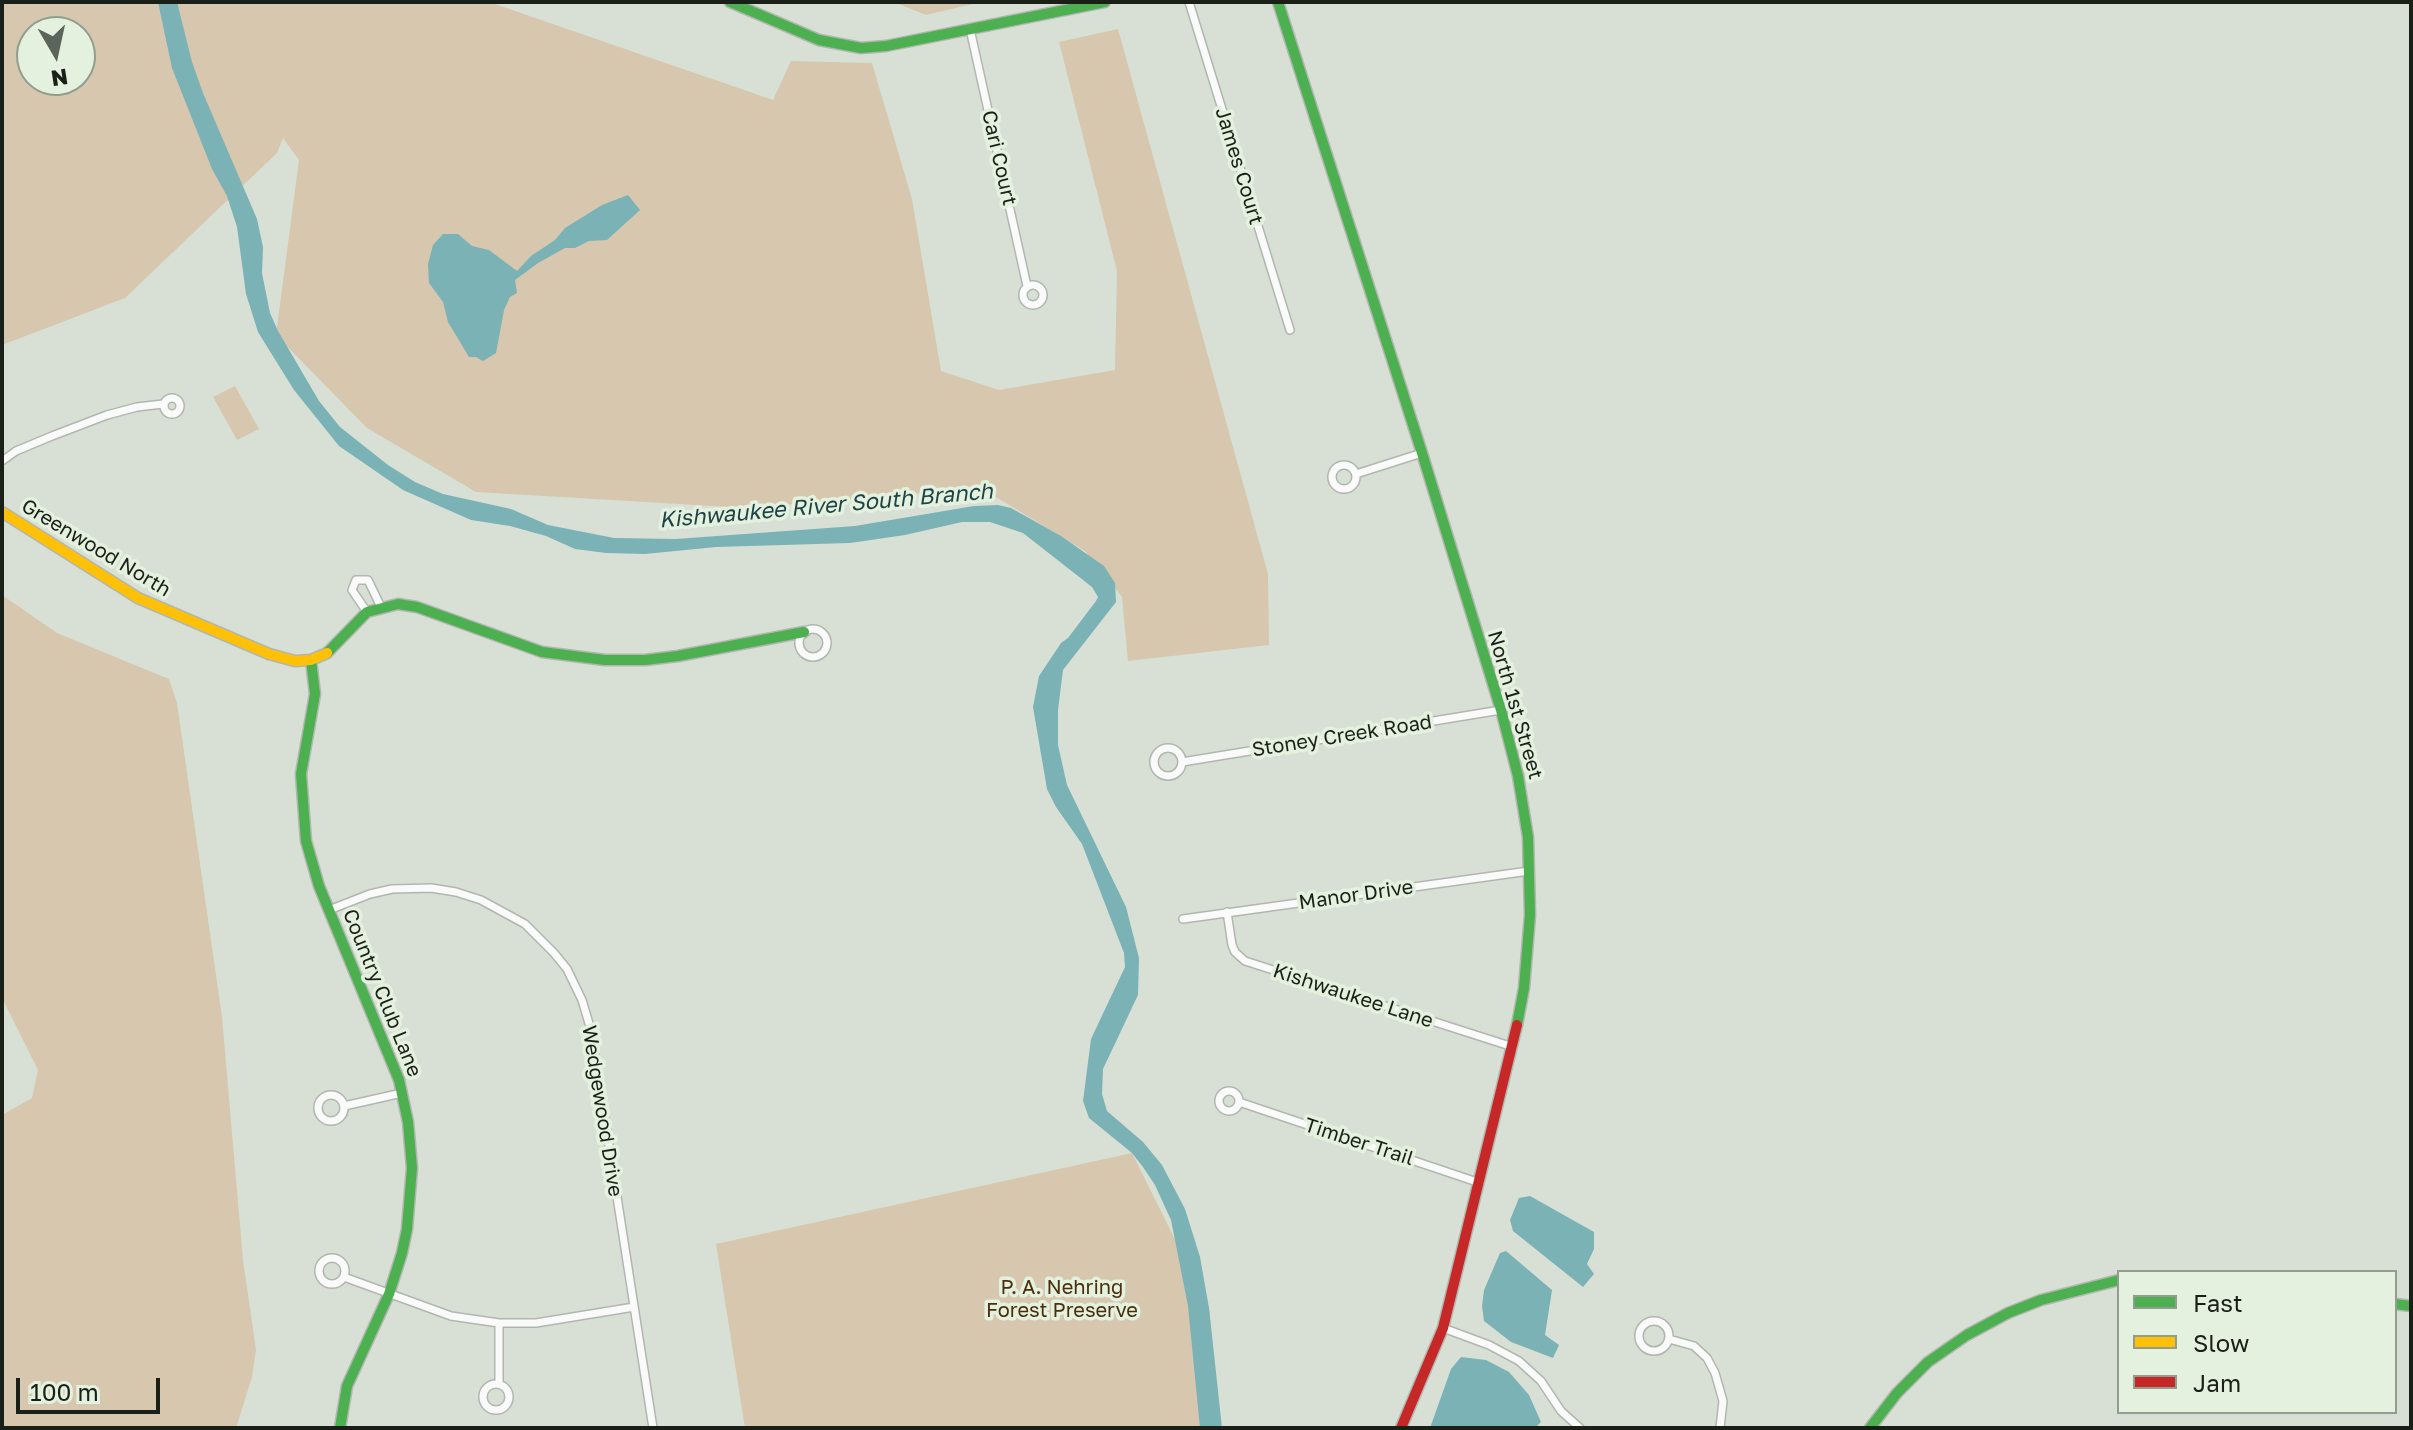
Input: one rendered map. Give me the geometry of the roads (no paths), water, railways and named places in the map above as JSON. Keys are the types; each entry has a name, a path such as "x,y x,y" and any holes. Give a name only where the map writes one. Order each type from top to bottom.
{"street":[{"path":"730,2 819,40 849,47 886,46 1105,2"},
{"name":"James Court","path":"1189,2 1290,330"},
{"name":"North 1st Street","path":"1278,2 1501,710 1525,814 1530,915 1524,988 1513,1047 1443,1328 1401,1428"},
{"name":"Cari Court","path":"970,29 1027,286"},
{"path":"2,461 16,451 107,415 163,404"},
{"path":"1356,474 1422,453"},
{"name":"Greenwood North","path":"2,512 138,598 269,654 295,661 311,660"},
{"path":"367,612 352,590 356,580 364,578 371,583 381,607"},
{"path":"311,660 334,648 367,612 408,604 542,652 605,660 678,656 815,629 823,632 827,643 824,651 812,657 804,653 799,640 804,632"},
{"name":"Country Club Lane","path":"311,660 315,694 301,765 306,841 329,910 386,1044 402,1093 410,1139 412,1182 407,1229 389,1294 347,1386 340,1428"},
{"name":"Stoney Creek Road","path":"1182,762 1501,710"},
{"name":"Manor Drive","path":"1183,919 1529,871"},
{"name":"Wedgewood Drive","path":"329,910 392,889 444,890 481,900 512,916 537,934 554,953 577,990 591,1030 653,1428"},
{"name":"Kishwaukee Lane","path":"1227,912 1232,945 1245,961 1513,1047"},
{"path":"344,1106 402,1093"},
{"name":"Timber Trail","path":"1239,1102 1480,1183"},
{"path":"344,1277 451,1316 499,1323 536,1323 634,1307"},
{"path":"1870,1428 1897,1393 1928,1362 1967,1335 2041,1300 2117,1281"},
{"path":"1657,1320 1667,1327 1669,1339 1662,1349 1649,1351 1642,1346 1638,1334 1645,1323 1657,1320"},
{"path":"499,1323 499,1383"},
{"path":"1443,1328 1500,1350 1519,1361 1541,1381 1561,1411 1580,1428"},
{"path":"1669,1339 1694,1346 1707,1358 1723,1401 1720,1428"}],"water":[{"path":"158,2 177,2 203,93 257,219 263,247 262,273 270,313 278,331 319,401 340,427 415,482 443,494 511,509 548,525 614,538 676,539 855,526 974,506 998,505 1011,508 1061,536 1104,566 1115,583 1116,602 1063,670 1058,710 1058,745 1067,785 1126,907 1139,958 1138,995 1103,1069 1102,1094 1107,1111 1143,1142 1162,1165 1185,1209 1200,1257 1209,1308 1222,1428 1200,1428 1188,1306 1171,1220 1143,1167 1132,1153 1089,1118 1083,1101 1091,1039 1125,967 1124,953 1082,844 1047,789 1033,707 1039,676 1098,597 1092,587 1023,533 990,522 962,522 850,543 716,547 645,554 606,553 575,549 546,536 471,520 403,490 339,446 294,390 258,332 246,294 237,227 227,196 212,169 172,68"},
{"path":"628,195 640,210 607,240 565,248 515,280 517,293 510,297 504,310 496,353 483,361 469,357 448,322 443,302 429,283 428,264 433,245 443,234 458,234 472,246 489,250 517,271 565,228 602,205"},
{"path":"1530,1196 1594,1232 1594,1249 1587,1264 1594,1274 1583,1287 1513,1231 1510,1220 1519,1198"},
{"path":"1506,1251 1552,1290 1545,1335 1559,1345 1553,1358 1511,1342 1484,1321 1484,1290 1500,1253"},
{"path":"1461,1357 1486,1360 1509,1372 1529,1395 1541,1422 1535,1428 1430,1428 1451,1369"}],"water label":[{"name":"Kishwaukee River South Branch","path":"826,506"}],"park label":[{"name":"P. A. Nehring Forest Preserve","path":"1062,1300"}]}
